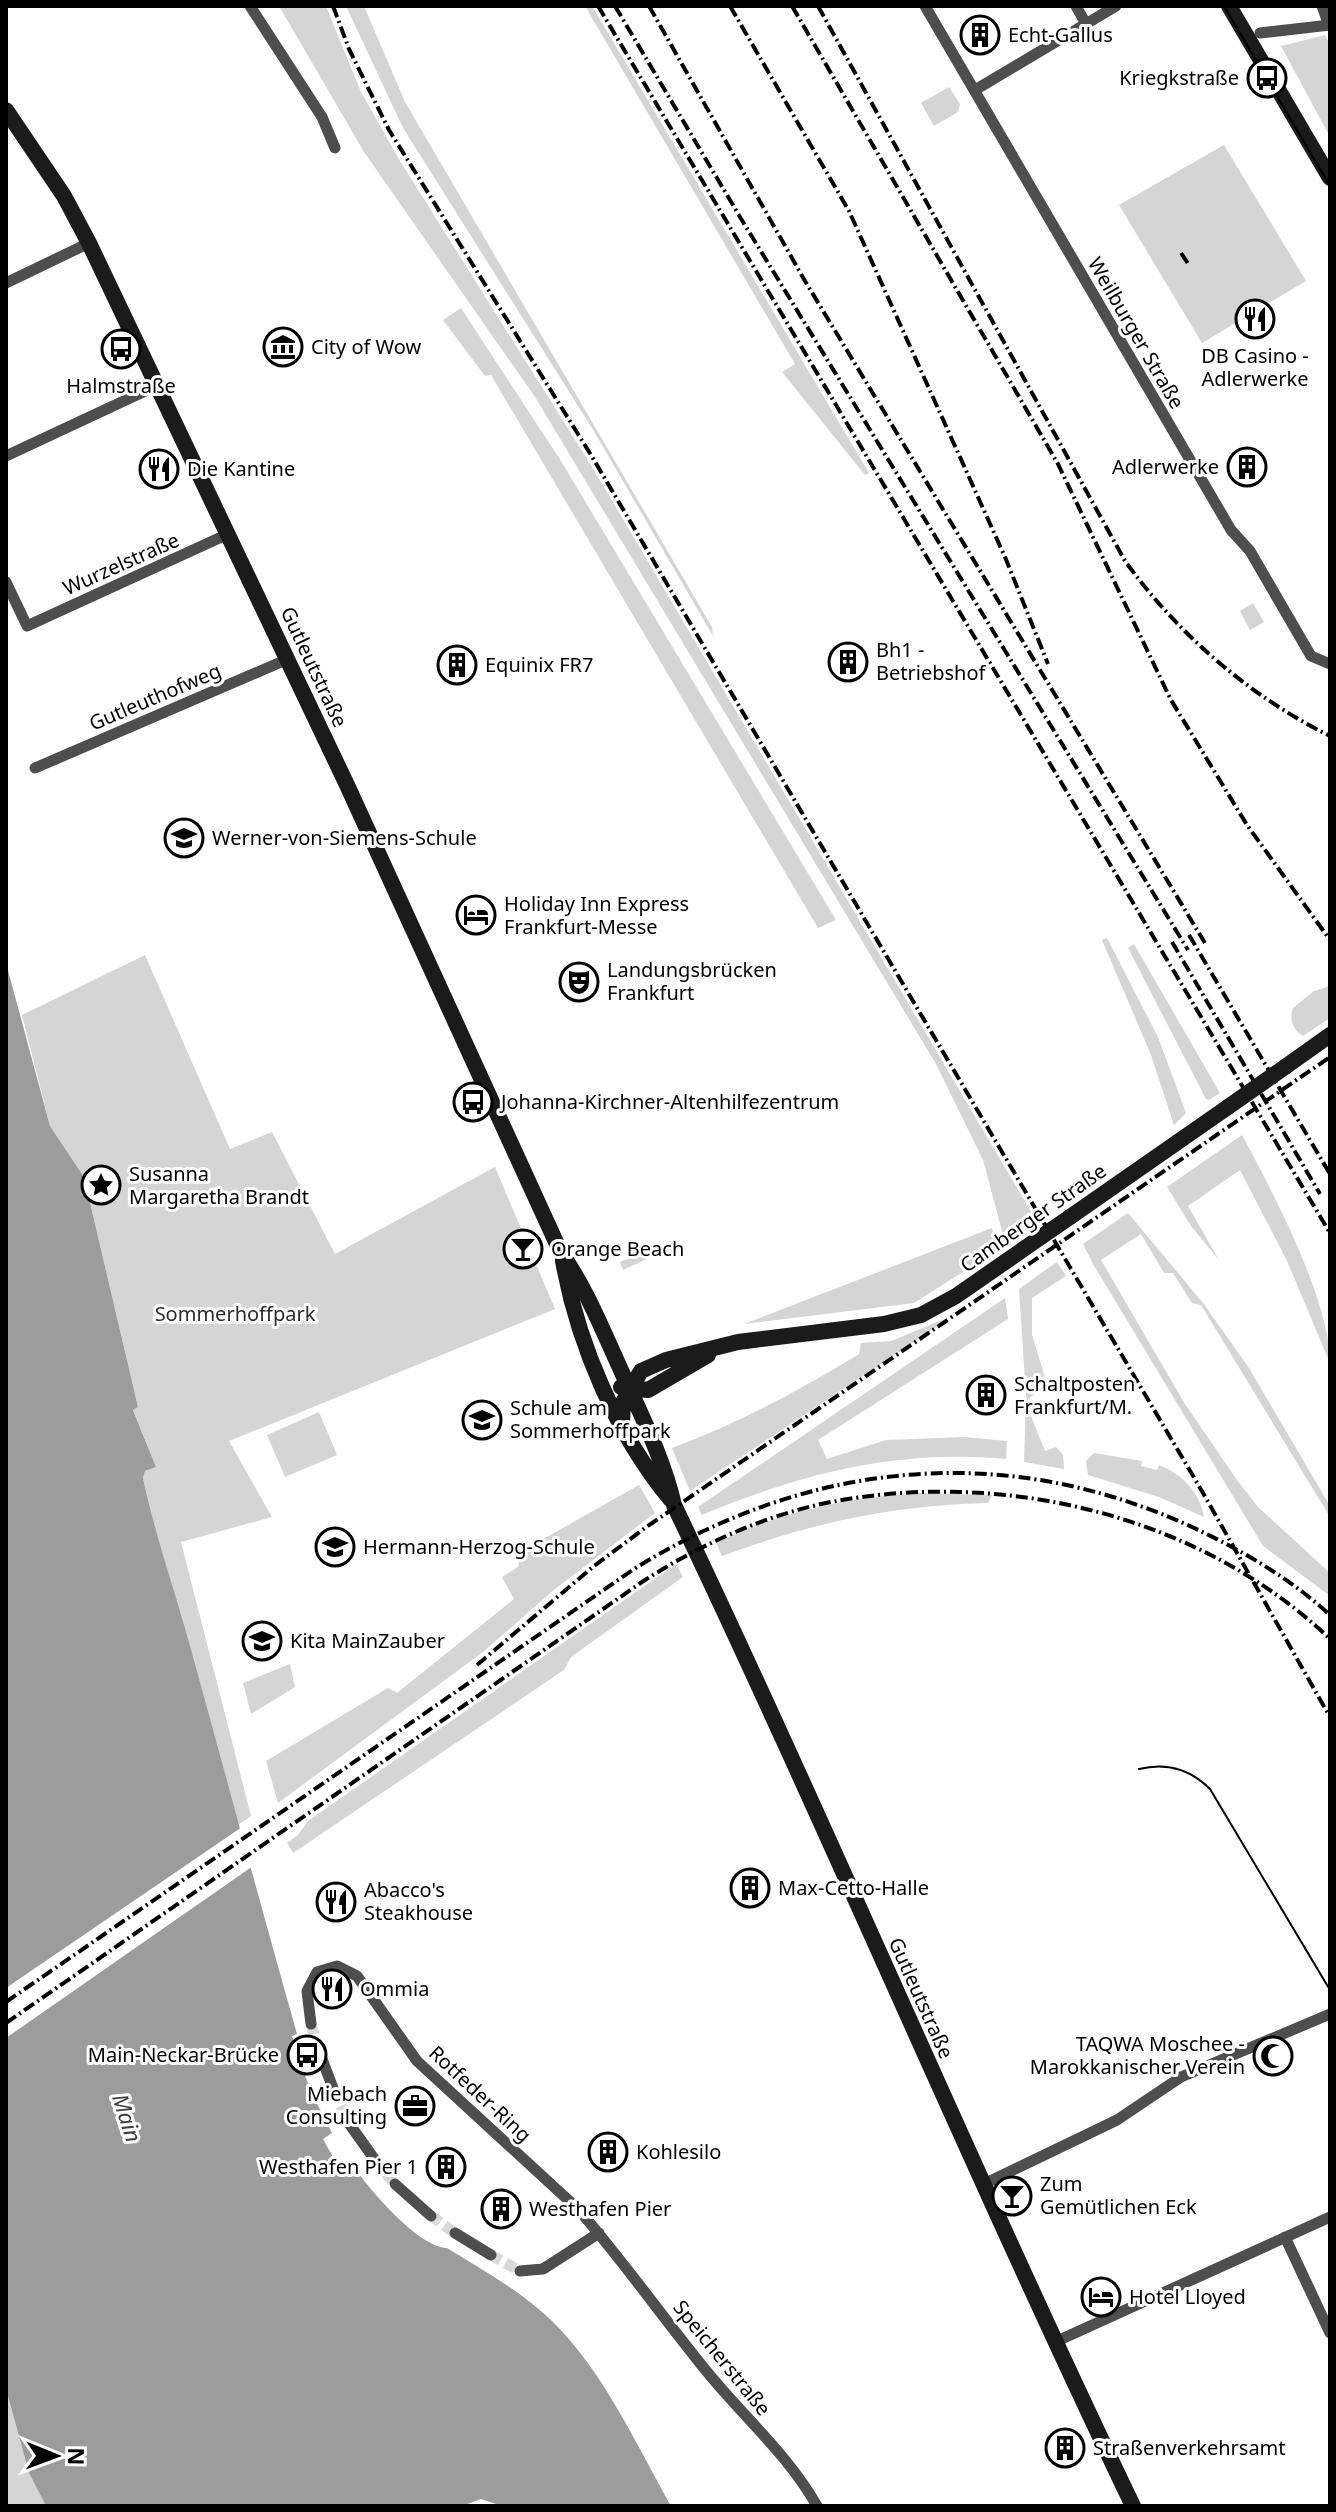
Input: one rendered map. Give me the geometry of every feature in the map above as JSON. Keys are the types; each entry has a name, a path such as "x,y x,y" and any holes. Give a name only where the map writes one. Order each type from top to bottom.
{"main road":[{"path":"1229,6 1330,178"},
{"name":"Gutleutstraße","path":"6,110 64,196 89,243 288,659 561,1253 575,1273 621,1369 668,1478 674,1505 853,1891 982,2185 1133,2506"},
{"name":"Camberger Straße","path":"639,1372 666,1360 724,1346 905,1320 946,1302 1330,1035"},
{"name":"Gutleutstraße","path":"561,1253 578,1322 599,1374 622,1425 650,1474 674,1505"},
{"path":"578,1322 579,1317 588,1315 600,1324"},
{"name":"Camberger Straße","path":"648,1390 724,1346"},
{"path":"621,1369 639,1372 623,1402 622,1425"},
{"path":"599,1374 617,1387 648,1390 638,1408"}],"street":[{"path":"250,6 322,117 335,148"},
{"name":"Weilburger Straße","path":"925,6 1231,530 1250,551 1311,656 1330,664"},
{"path":"1076,6 1086,24"},
{"path":"975,90 1116,6"},
{"path":"1260,33 1329,24 1322,6"},
{"path":"6,283 89,243"},
{"path":"6,456 158,385"},
{"name":"Wurzelstraße","path":"6,582 27,626 228,534"},
{"name":"Gutleuthofweg","path":"35,768 288,659"},
{"name":"Rotfeder-Ring","path":"311,2024 307,1991 317,1972 337,1966 357,1976 417,2061 578,2209 599,2233"},
{"path":"982,2185 1117,2120 1181,2077 1330,2014"},
{"path":"319,2051 334,2091"},
{"path":"348,2122 375,2160"},
{"path":"395,2184 431,2216"},
{"path":"1055,2342 1330,2217"},
{"path":"455,2233 491,2255"},
{"path":"520,2271 543,2269 599,2233"},
{"name":"Speicherstraße","path":"599,2233 708,2373 797,2475 817,2506"},
{"path":"1285,2237 1330,2333"}],"green space":[{"path":"279,6 326,6 361,92 400,161 594,470 1036,1220 1005,1242 983,1160 936,1064 535,397 364,152"},
{"path":"346,6 364,6 405,102 712,627 713,636 595,433 403,128"},
{"path":"585,6 592,6 869,473 865,475 782,372 795,364"},
{"path":"1325,35 1330,44 1330,137 1281,46"},
{"path":"949,87 960,104 958,112 934,126 921,103"},
{"path":"1224,145 1306,281 1202,343 1119,205"},
{"path":"461,308 561,461 836,920 818,928 491,375 485,376 443,320"},
{"path":"1253,603 1264,622 1250,630 1240,611"},
{"path":"1107,938 1158,1037 1186,1113 1174,1125 1151,1055 1102,940"},
{"path":"1134,944 1220,1093 1209,1100 1128,948"},
{"name":"Sommerhoffpark","path":"145,955 230,1149 272,1132 335,1254 495,1167 555,1309 229,1441 272,1517 181,1542 251,1816 238,1825 182,1617 158,1547 143,1478 145,1471 156,1467 133,1409 138,1407 84,1177 50,1126 22,1015"},
{"path":"1330,986 1330,1018 1303,1036 1293,1024 1293,1008 1314,991"},
{"path":"1242,1135 1269,1186 1310,1278 1321,1309 1330,1363 1287,1261 1240,1170 1188,1206 1219,1260 1191,1226 1167,1187"},
{"path":"1128,1213 1203,1303 1249,1368 1330,1506 1330,1517 1201,1305 1192,1303 1173,1273 1164,1273 1141,1234 1101,1260 1185,1404 1237,1480 1258,1507 1330,1573 1330,1596 1263,1546 1093,1264 1083,1244"},
{"path":"992,1228 996,1251 914,1303 744,1324"},
{"path":"675,1239 677,1245 623,1270 620,1262"},
{"path":"1057,1262 1066,1276 1032,1298 1032,1335 1047,1384 1028,1399 1029,1411 1045,1451 1056,1447 1063,1455 1064,1469 1024,1462 1026,1395 1019,1289"},
{"path":"1005,1298 1008,1319 818,1440 827,1459 886,1440 964,1437 1007,1441 1006,1459 927,1458 851,1468 776,1487 702,1515 698,1507"},
{"path":"942,1320 944,1322 690,1491 672,1448 768,1406 814,1381 859,1354 861,1343 891,1341"},
{"path":"319,1412 337,1455 285,1477 267,1435"},
{"path":"1094,1453 1142,1461 1141,1466 1157,1470 1159,1465 1168,1469 1194,1492 1204,1517 1159,1497 1088,1475 1086,1461"},
{"path":"639,1485 655,1513 555,1589 483,1652 278,1803 266,1761 388,1688 397,1693 514,1599 502,1577 518,1567 522,1551"},
{"path":"919,1493 992,1495 988,1503 919,1507 820,1525 722,1556 716,1543 764,1523 815,1508 867,1498"},
{"path":"676,1564 683,1577 571,1657 564,1670 293,1853 287,1843 298,1835 308,1821"},
{"path":"290,1664 295,1687 251,1714 243,1683"},
{"path":"6,2389 29,2473 46,2506 6,2506"}],"water":[{"name":"Main","path":"6,963 50,1126 84,1177 138,1407 133,1410 156,1467 145,1471 143,1478 148,1501 297,2034 292,2036 310,2090 332,2133 323,2139 343,2175 354,2167 409,2228 435,2245 447,2248 528,2300 571,2341 603,2386 671,2506 502,2506 481,2499 462,2506 46,2506 29,2473 6,2389"}],"pier":[{"name":"Main-Neckar-Brücke","path":"242,1827 253,1866 6,2038 6,1988"}],"tunnel":[{"path":"311,2024 319,2051"},
{"path":"334,2091 348,2122"},
{"path":"375,2160 395,2184"},
{"path":"431,2216 455,2233"},
{"path":"491,2255 520,2271"}],"tram line":[{"path":"1224,6 1330,186"},
{"path":"1139,1769 1159,1766 1178,1769 1194,1776 1210,1789 1330,1990"}],"railway":[{"path":"333,6 349,49 389,130 591,455 1199,1486 1330,1717"},
{"path":"598,6 1330,1233"},
{"path":"615,6 743,222 1188,950"},
{"path":"649,6 805,281 1205,943"},
{"path":"730,6 849,211 1005,557 1048,664"},
{"path":"792,6 1058,464 1171,700 1247,825 1330,940"},
{"path":"818,6 1125,561 1168,614 1217,661 1271,702 1330,736"},
{"path":"1181,253 1189,265"},
{"path":"1189,935 1330,1174"},
{"path":"1172,942 1320,1194"},
{"path":"477,1665 594,1566 645,1528 1330,1057"},
{"path":"6,2002 634,1569 700,1533 768,1505 837,1485 907,1475 978,1474 1050,1482 1121,1499 1192,1527 1264,1566 1330,1615"},
{"path":"6,2023 642,1582 730,1534 801,1509 892,1494 960,1492 1027,1498 1094,1511 1159,1532 1220,1560 1278,1596 1330,1639"}],"place":[{"name":"Echt-Gallus","path":"980,35"},
{"name":"Kriegkstraße","path":"1267,78"},
{"name":"DB Casino - Adlerwerke","path":"1255,319"},
{"name":"City of Wow","path":"283,347"},
{"name":"Halmstraße","path":"121,349"},
{"name":"Adlerwerke","path":"1247,467"},
{"name":"Die Kantine","path":"159,469"},
{"name":"Bh1 - Betriebshof","path":"848,662"},
{"name":"Equinix FR7","path":"457,665"},
{"name":"Werner-von-Siemens-Schule","path":"184,838"},
{"name":"Holiday Inn Express Frankfurt-Messe","path":"476,915"},
{"name":"Landungsbrücken Frankfurt","path":"579,982"},
{"name":"Johanna-Kirchner-Altenhilfezentrum","path":"473,1102"},
{"name":"Susanna Margaretha Brandt","path":"101,1185"},
{"name":"Orange Beach","path":"523,1249"},
{"name":"Schaltposten Frankfurt/M.","path":"986,1395"},
{"name":"Schule am Sommerhoffpark","path":"482,1420"},
{"name":"Hermann-Herzog-Schule","path":"335,1547"},
{"name":"Kita MainZauber","path":"262,1641"},
{"name":"Max-Cetto-Halle","path":"750,1888"},
{"name":"Abacco's Steakhouse","path":"336,1902"},
{"name":"Ommia","path":"332,1989"},
{"name":"Main-Neckar-Brücke","path":"307,2055"},
{"name":"TAQWA Moschee - Marokkanischer Verein","path":"1273,2056"},
{"name":"Miebach Consulting","path":"415,2106"},
{"name":"Kohlesilo","path":"608,2152"},
{"name":"Westhafen Pier 1","path":"446,2167"},
{"name":"Zum Gemütlichen Eck","path":"1012,2196"},
{"name":"Westhafen Pier","path":"501,2209"},
{"name":"Hotel Lloyed","path":"1101,2297"},
{"name":"Straßenverkehrsamt","path":"1065,2448"}]}
